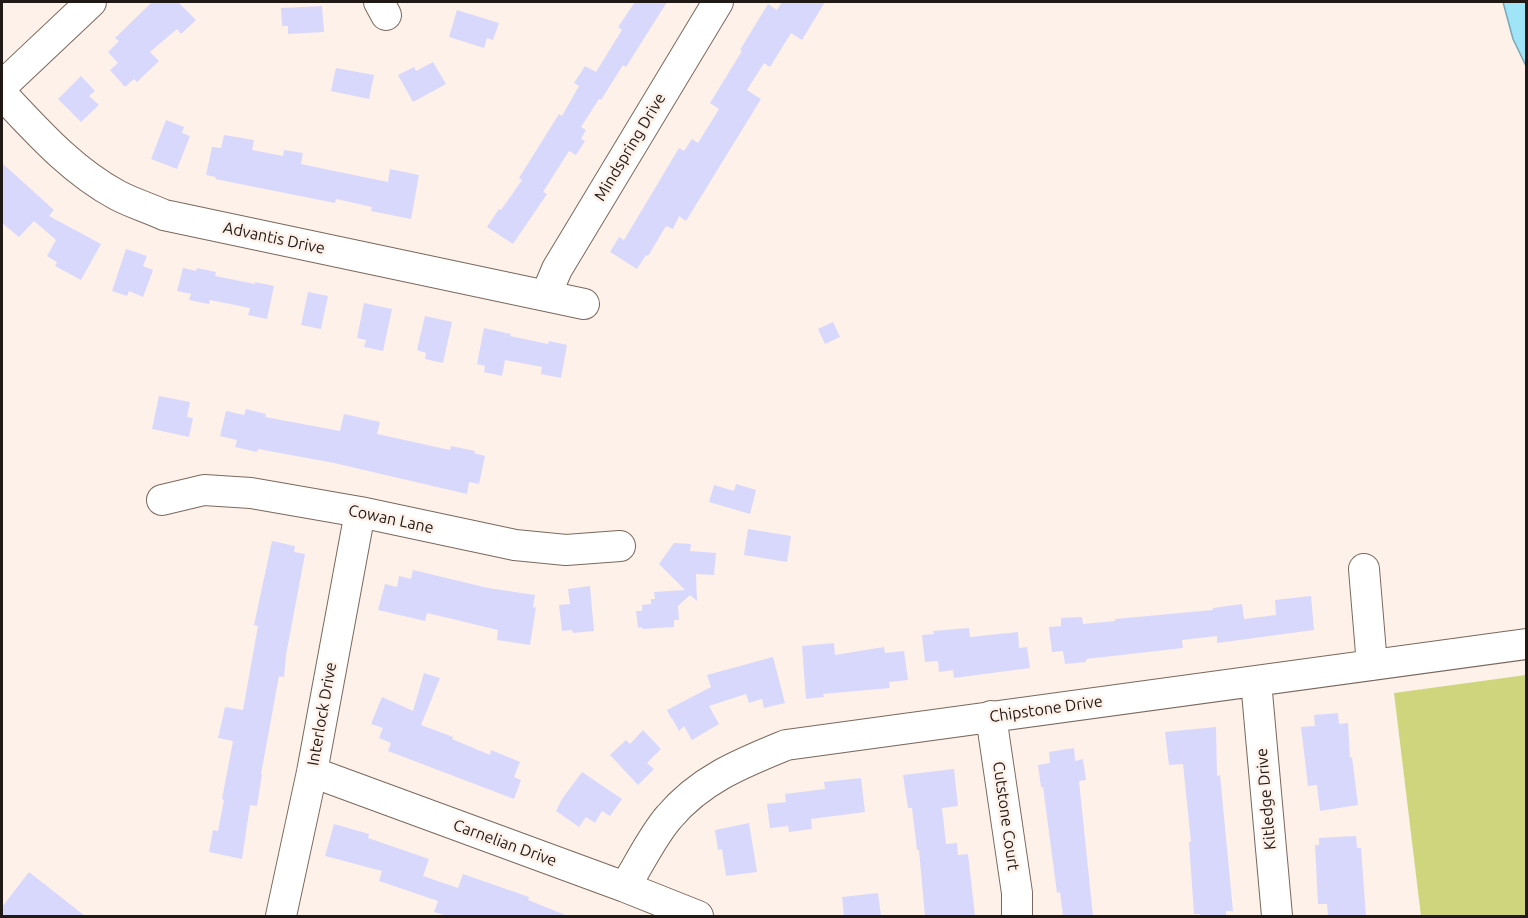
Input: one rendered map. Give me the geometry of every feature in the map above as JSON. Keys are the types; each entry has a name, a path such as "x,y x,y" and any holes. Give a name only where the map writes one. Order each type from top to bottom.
{"street":[{"path":"2,86 91,2"},
{"name":"Mindspring Drive","path":"546,295 557,269 718,2"},
{"name":"Advantis Drive","path":"2,94 45,140 84,174 118,195 164,215 584,304"},
{"name":"Cowan Lane","path":"162,500 204,490 251,493 360,512 515,545 566,550 620,546"},
{"name":"Interlock Drive","path":"281,916 312,772 360,512"},
{"path":"1364,569 1372,665"},
{"name":"Chipstone Drive","path":"625,887 668,818 696,789 740,764 786,746 1527,644"},
{"name":"Kitledge Drive","path":"1256,681 1277,916"},
{"name":"Cutstone Court","path":"991,716 1017,893 1017,916"},
{"name":"Carnelian Drive","path":"312,772 698,916"}],"green space":[{"path":"1526,675 1526,916 1421,916 1394,693"}],"water":[{"path":"1503,2 1526,2 1526,66 1513,39"}],"building":[{"path":"152,2 178,2 196,20 181,34 177,29 150,52 159,61 137,82 134,79 125,87 110,70 118,63 108,52 119,41 115,38"},
{"path":"635,2 667,2 626,67 623,65 581,127 586,130 581,139 585,141 576,155 569,151 543,192 547,194 513,244 487,227 522,180 519,178 559,114 562,116 579,86 574,83 585,66 596,72 622,30 618,27"},
{"path":"782,2 825,2 802,40 791,33 770,67 764,63 747,90 761,99 686,221 679,216 673,229 666,226 648,256 646,255 637,269 610,252 619,237 624,240 679,148 684,151 692,139 698,143 719,109 710,103 742,51 740,50 768,4 777,10"},
{"path":"322,6 324,32 288,34 288,26 282,26 281,8"},
{"path":"457,10 499,23 493,40 487,38 484,48 449,37"},
{"path":"433,62 446,84 413,102 398,75 414,67 416,71"},
{"path":"336,68 374,75 369,99 331,91"},
{"path":"81,76 95,91 89,96 99,105 81,122 58,99"},
{"path":"166,120 184,127 182,133 190,136 177,169 151,159"},
{"path":"224,135 254,140 252,150 283,156 284,150 303,153 301,164 339,172 388,182 390,169 419,175 411,219 371,211 372,207 336,199 335,203 215,179 216,177 206,175 212,147 221,148"},
{"path":"2,163 54,210 49,216 101,244 81,280 55,266 57,262 47,256 56,240 34,221 19,237 2,223"},
{"path":"126,249 147,256 143,266 153,270 143,297 129,291 127,296 112,291"},
{"path":"183,268 196,271 197,268 216,272 215,276 274,286 267,319 248,315 250,308 210,300 209,304 189,300 191,294 177,291"},
{"path":"308,292 328,296 321,329 301,325"},
{"path":"364,303 392,309 383,351 364,347 366,340 357,338"},
{"path":"425,316 452,322 443,363 425,359 426,353 417,350"},
{"path":"833,322 840,337 825,344 818,329"},
{"path":"484,328 548,344 549,341 567,345 561,378 541,374 542,367 505,360 502,376 484,372 485,366 477,364"},
{"path":"159,396 190,402 187,417 193,418 189,437 152,429"},
{"path":"246,409 266,414 265,417 340,431 344,414 380,422 377,434 450,450 451,446 475,451 474,453 485,456 479,484 469,482 467,494 334,463 235,447 237,440 220,436 226,411 244,415"},
{"path":"736,484 756,490 750,514 709,502 714,485 734,491"},
{"path":"748,529 791,536 787,562 744,555"},
{"path":"272,541 295,546 294,552 305,554 284,677 279,676 257,806 250,805 242,859 209,852 213,830 218,831 233,741 218,738 225,707 243,710 258,626 254,625"},
{"path":"674,543 691,544 690,551 716,553 714,575 696,574 697,601 690,595 678,606 679,620 674,620 674,627 638,628 636,611 642,611 642,605 651,604 651,599 655,599 654,592 685,590 659,564"},
{"path":"413,570 488,588 535,595 533,608 536,607 530,645 497,640 498,630 427,613 425,621 378,610 385,584 397,587 399,576 411,579"},
{"path":"590,586 594,631 573,633 572,630 562,631 559,605 570,604 568,589"},
{"path":"1311,596 1314,630 1217,643 1217,636 1182,640 1183,648 1086,659 1086,662 1065,664 1063,651 1052,652 1049,627 1061,626 1061,618 1082,617 1083,624 1213,610 1213,608 1242,604 1244,619 1276,615 1275,600"},
{"path":"969,628 970,637 1018,632 1019,648 1027,647 1030,668 954,678 953,670 939,672 938,661 925,662 922,635 934,634 933,631"},
{"path":"834,643 835,655 884,647 885,653 904,651 908,680 889,682 890,688 823,694 824,697 806,699 802,646"},
{"path":"773,657 785,703 764,708 762,699 749,703 746,694 709,706 719,724 692,740 684,726 679,731 667,710 711,687 707,675"},
{"path":"424,673 440,678 421,725 490,755 491,750 520,762 514,777 521,780 514,799 388,751 391,743 379,738 383,728 371,724 382,697 413,711"},
{"path":"1338,713 1339,724 1348,723 1350,758 1352,757 1358,805 1320,811 1317,785 1308,786 1301,727 1315,726 1314,715"},
{"path":"1216,727 1217,776 1220,775 1233,911 1226,911 1226,916 1200,916 1200,914 1194,914 1189,842 1191,842 1183,764 1169,765 1165,732"},
{"path":"643,730 661,749 647,763 654,769 638,785 610,755 626,740 630,744"},
{"path":"1074,748 1075,761 1083,759 1086,780 1079,781 1093,916 1063,916 1060,892 1057,893 1038,765 1050,763 1049,752"},
{"path":"954,769 958,806 942,808 946,844 957,843 958,855 968,854 975,916 925,916 919,850 917,850 912,808 908,808 903,775"},
{"path":"582,772 622,799 610,816 602,811 595,823 586,817 579,827 556,811"},
{"path":"861,778 865,812 811,819 812,829 789,832 788,826 770,828 767,804 786,802 785,794 825,789 824,782"},
{"path":"749,823 757,872 726,876 722,849 718,850 715,830"},
{"path":"334,824 369,834 368,838 429,859 423,876 458,888 463,874 529,897 528,900 568,916 447,916 434,912 438,901 379,881 382,871 325,856"},
{"path":"1356,836 1357,848 1361,848 1366,916 1328,916 1327,904 1318,904 1315,845 1319,845 1319,838"},
{"path":"29,872 85,916 2,916 2,907"},
{"path":"878,893 881,916 844,916 842,897"}]}
